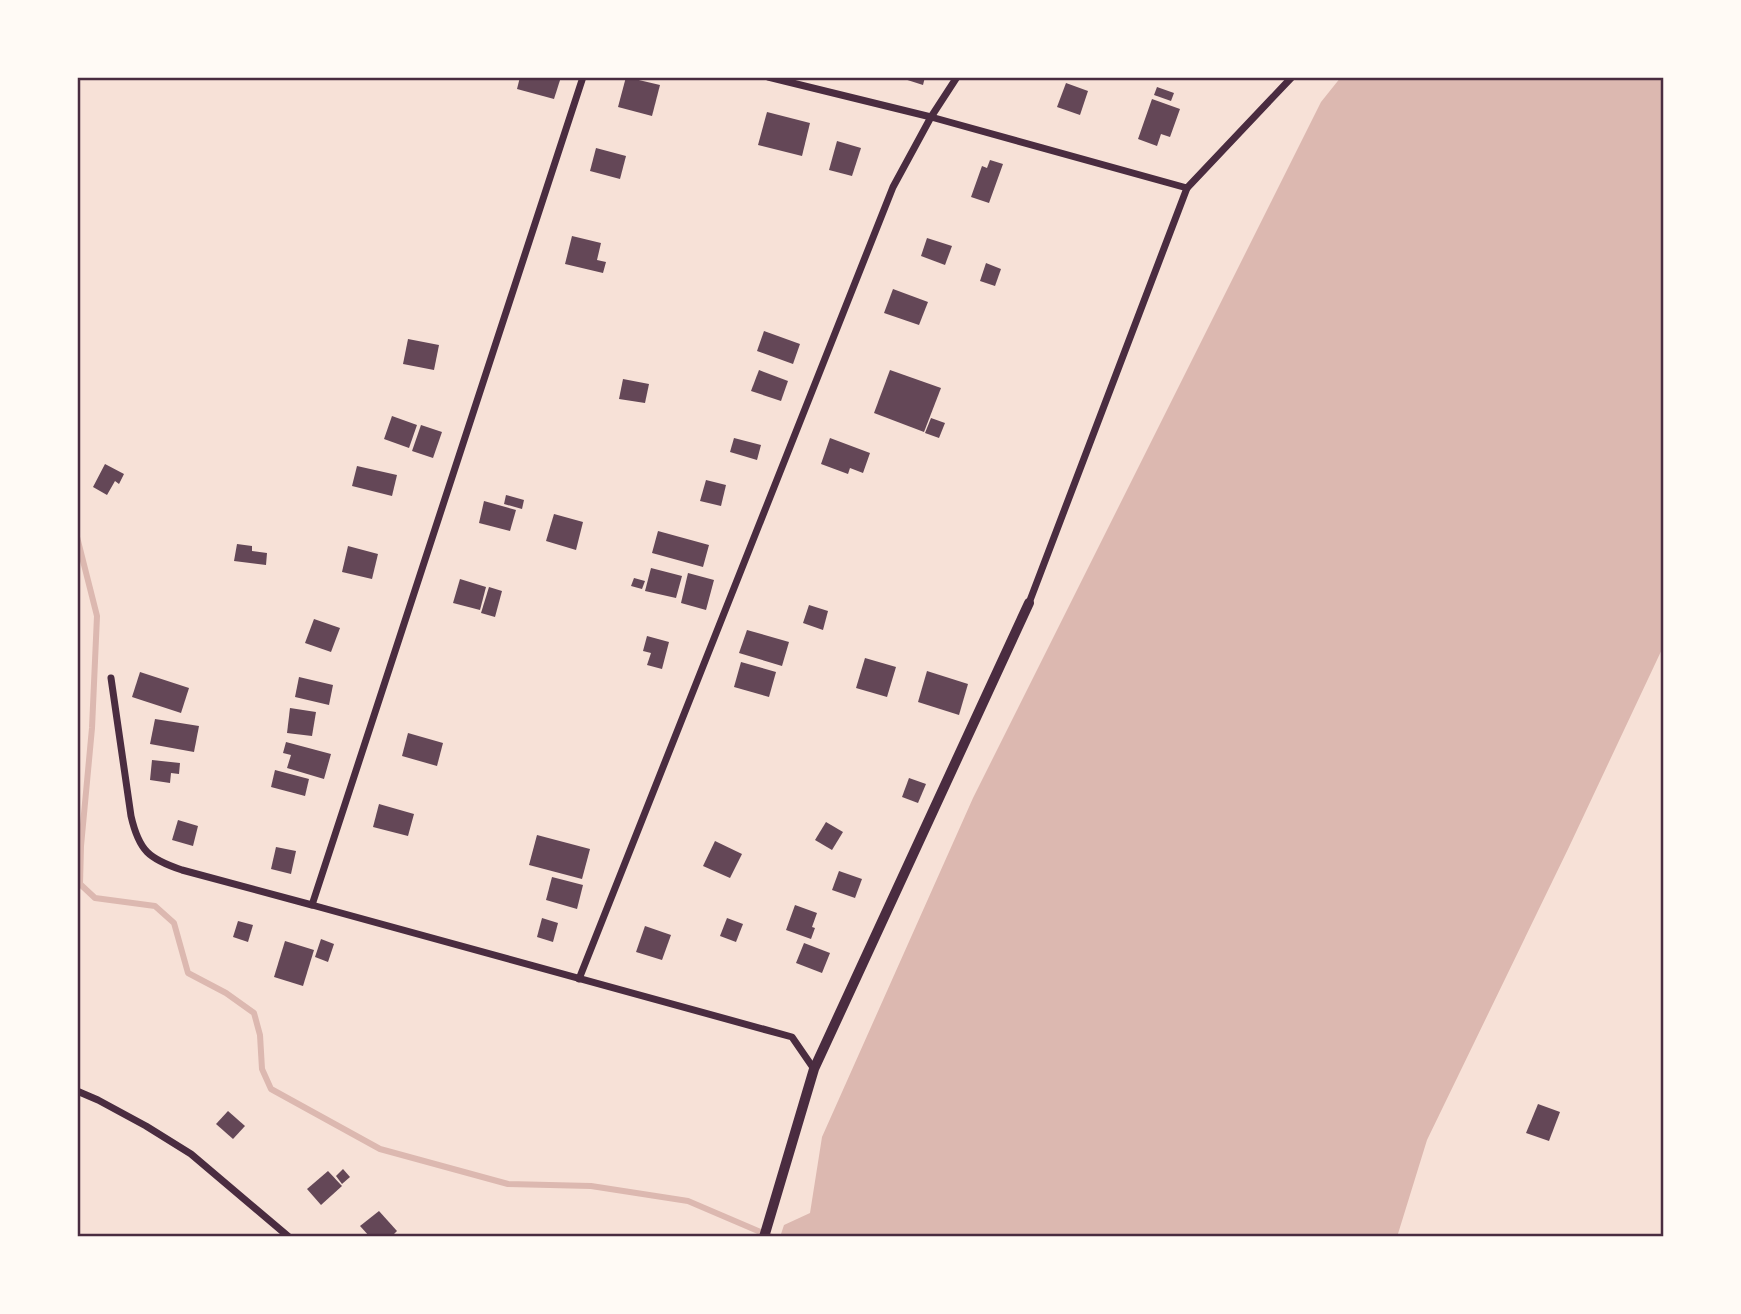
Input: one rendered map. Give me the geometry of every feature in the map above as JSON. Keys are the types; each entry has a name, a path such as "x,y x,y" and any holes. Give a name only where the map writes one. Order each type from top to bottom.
{"street":[{"path":"312,905 583,77"},
{"path":"768,77 931,117 1187,188"},
{"path":"579,979 893,187 931,117 957,77"},
{"path":"764,1237 814,1069 1029,603 1187,188 1292,77"},
{"path":"111,678 135,834 143,848 166,865 792,1037 814,1069"},
{"path":"77,1091 146,1126 191,1154 289,1237"}],"shaded area":[{"path":"1341,77 1664,77 1664,645 1427,1140 1397,1237 780,1237 784,1225 810,1213 822,1137 973,798 1321,102"}],"building":[{"path":"520,77 561,77 554,99 517,89"},
{"path":"626,77 660,85 652,116 618,107"},
{"path":"898,77 925,77 923,85"},
{"path":"1066,83 1088,91 1080,115 1057,107"},
{"path":"1157,87 1174,93 1171,101 1154,95"},
{"path":"1152,99 1180,109 1170,137 1161,134 1157,146 1138,139"},
{"path":"767,112 810,123 802,156 758,145"},
{"path":"837,141 861,148 852,176 829,170"},
{"path":"596,148 626,156 620,179 590,171"},
{"path":"990,160 1003,164 989,203 971,197 982,166 987,168"},
{"path":"572,236 601,243 597,260 606,262 603,273 565,264"},
{"path":"927,238 952,246 945,265 921,256"},
{"path":"986,263 1001,269 995,286 980,281"},
{"path":"893,289 928,302 919,325 884,313"},
{"path":"764,331 800,344 793,364 757,351"},
{"path":"408,339 439,345 434,370 403,364"},
{"path":"759,370 788,381 781,401 751,391"},
{"path":"890,370 941,388 924,432 874,413"},
{"path":"623,379 649,384 645,403 619,399"},
{"path":"392,416 417,425 409,448 384,439"},
{"path":"931,418 945,423 939,438 925,433"},
{"path":"421,425 442,432 433,458 412,451"},
{"path":"734,438 761,445 757,460 730,452"},
{"path":"830,438 870,453 863,473 850,468 848,474 821,464"},
{"path":"105,464 124,474 119,484 115,481 107,495 93,487"},
{"path":"357,466 397,475 392,496 352,486"},
{"path":"706,480 726,485 721,506 700,501"},
{"path":"506,495 524,500 522,509 504,504"},
{"path":"484,501 516,510 510,531 479,523"},
{"path":"554,514 583,522 576,550 546,541"},
{"path":"658,531 709,545 703,567 652,553"},
{"path":"237,544 252,546 252,551 267,553 266,565 234,561"},
{"path":"348,546 378,554 372,579 342,572"},
{"path":"651,568 682,576 676,598 645,591"},
{"path":"688,573 714,580 706,610 681,603"},
{"path":"634,578 645,581 642,589 631,586"},
{"path":"460,579 486,587 480,610 453,603"},
{"path":"489,587 502,591 495,617 481,613"},
{"path":"809,605 828,611 823,630 803,623"},
{"path":"314,619 340,628 331,652 305,643"},
{"path":"747,630 789,642 782,666 739,653"},
{"path":"647,636 669,642 662,669 647,665 651,653 643,651"},
{"path":"865,658 896,667 887,697 856,688"},
{"path":"741,662 776,672 769,697 734,687"},
{"path":"927,671 968,684 959,715 918,702"},
{"path":"140,672 189,688 181,713 132,697"},
{"path":"299,677 333,685 329,705 295,697"},
{"path":"290,708 316,712 312,736 287,733"},
{"path":"155,719 199,726 194,752 150,744"},
{"path":"408,733 443,743 437,766 402,756"},
{"path":"286,742 331,754 324,779 287,768 291,755 283,753"},
{"path":"152,760 180,763 179,774 171,773 170,783 150,780"},
{"path":"275,770 309,779 305,796 271,787"},
{"path":"909,778 926,784 918,803 902,797"},
{"path":"379,804 414,814 408,836 373,827"},
{"path":"178,820 198,826 193,846 172,840"},
{"path":"826,822 843,832 832,850 815,840"},
{"path":"537,835 590,849 582,879 529,865"},
{"path":"715,841 742,854 730,878 703,866"},
{"path":"276,847 296,851 291,874 271,869"},
{"path":"839,871 862,879 855,898 832,890"},
{"path":"552,877 583,885 577,909 546,900"},
{"path":"795,905 817,913 811,939 786,930"},
{"path":"542,918 558,923 553,942 537,937"},
{"path":"727,918 743,924 736,942 720,936"},
{"path":"238,921 253,925 248,942 233,937"},
{"path":"645,926 671,935 662,960 636,952"},
{"path":"321,939 334,944 328,962 315,957"},
{"path":"285,941 314,950 303,986 274,977"},
{"path":"804,943 830,953 822,973 796,963"},
{"path":"1538,1104 1560,1112 1549,1141 1526,1133"},
{"path":"228,1111 245,1126 233,1139 216,1124"},
{"path":"343,1169 350,1177 342,1184 336,1176"},
{"path":"328,1171 342,1186 321,1205 307,1189"},
{"path":"379,1211 397,1231 391,1237 370,1237 360,1226"}],"waterway":[{"path":"77,537 97,616 92,728 80,884 95,898 155,906 174,923 188,973 226,993 254,1013 260,1035 262,1069 271,1089 380,1149 508,1184 591,1186 688,1201 772,1237"}]}
